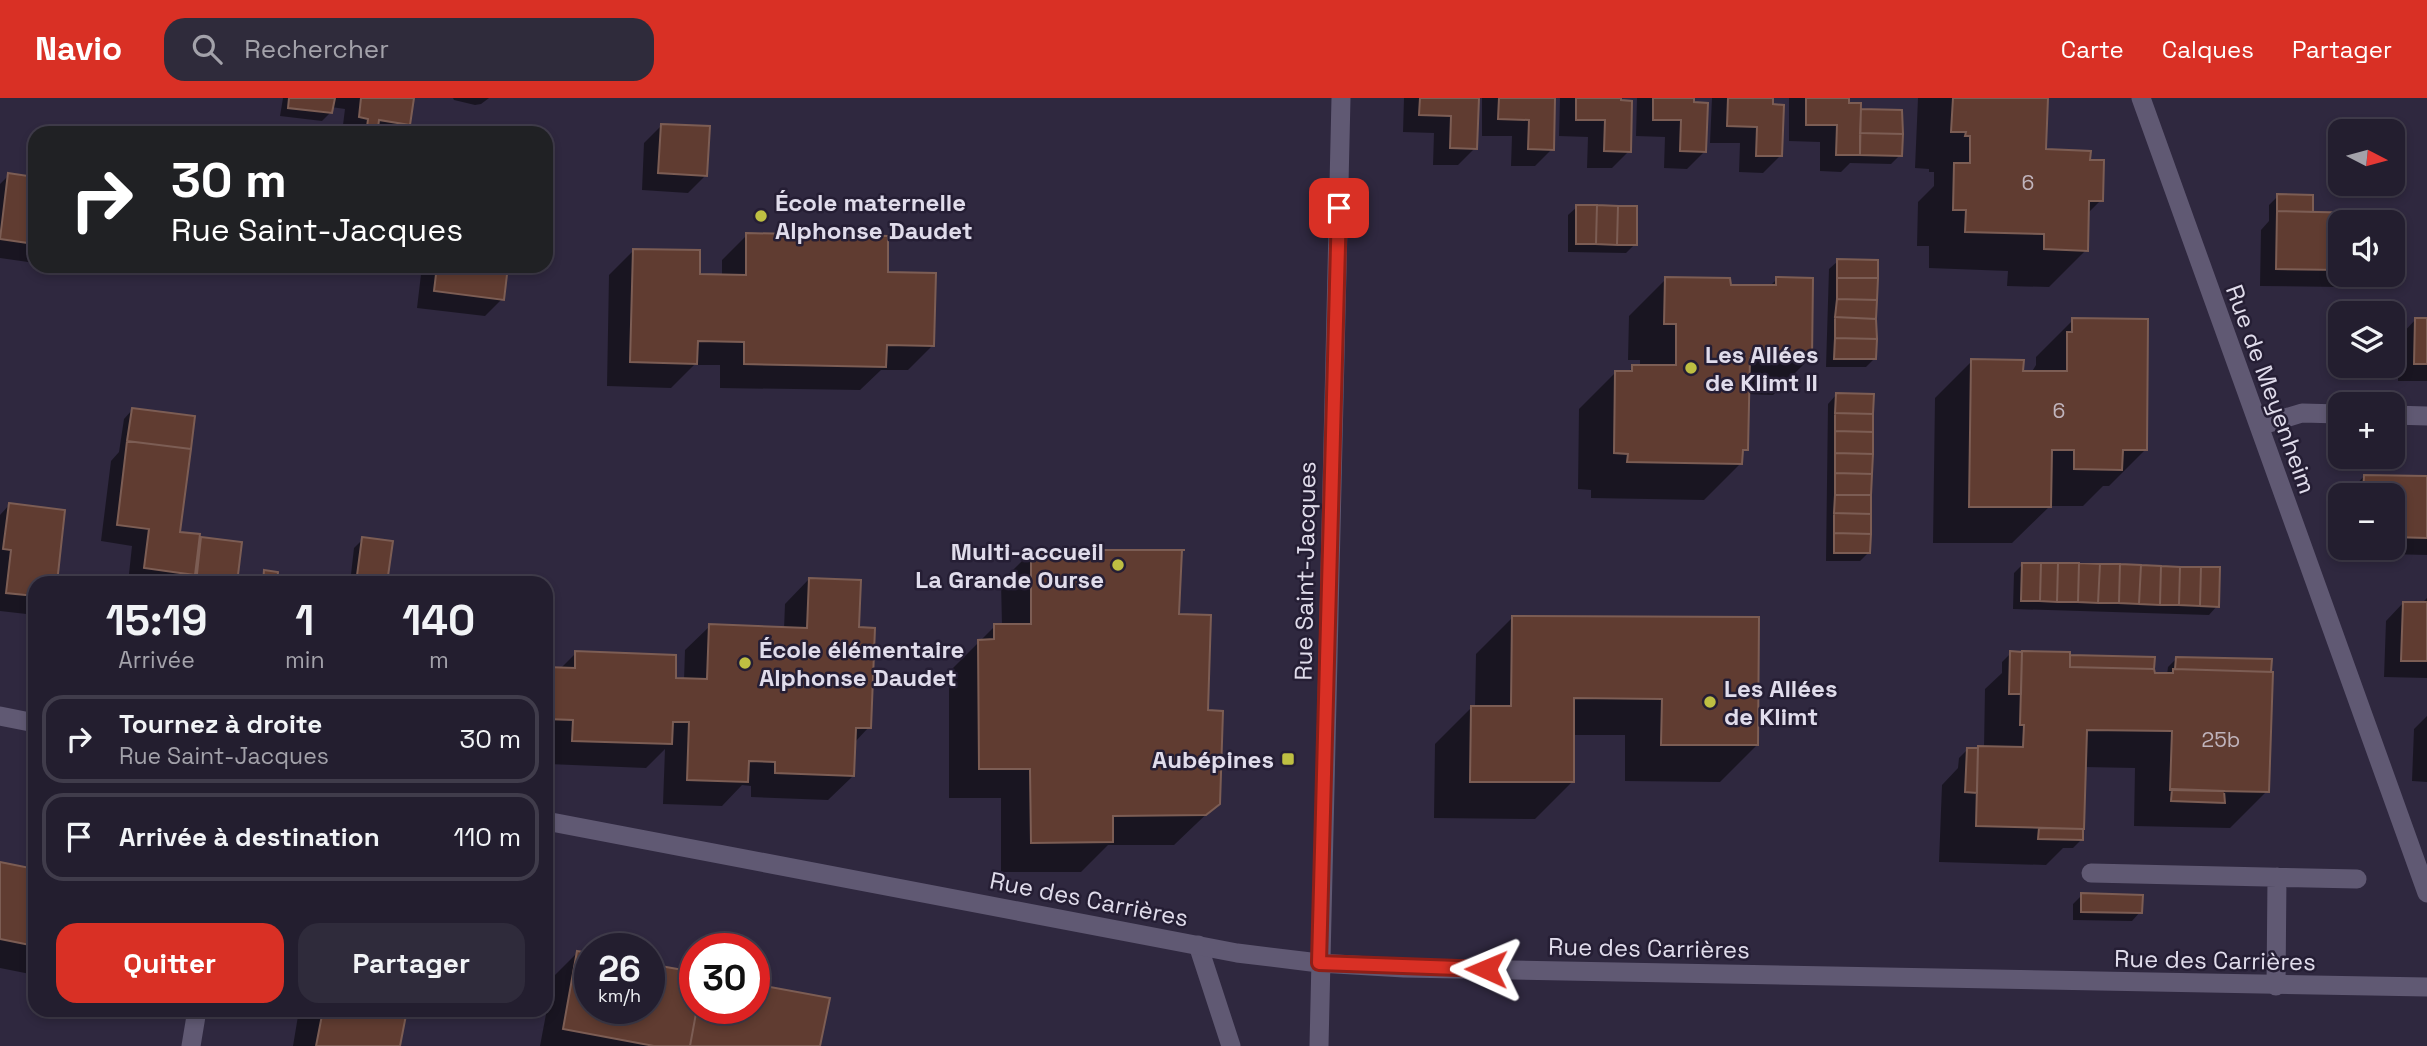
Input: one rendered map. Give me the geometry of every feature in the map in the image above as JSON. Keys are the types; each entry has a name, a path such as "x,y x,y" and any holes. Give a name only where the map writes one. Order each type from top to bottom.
{"street":[{"name":"Rue Saint-Jacques","path":"1318,1046 1342,98"},
{"name":"Rue de Meyenheim","path":"2141,98 2427,893"},
{"path":"2259,426 2301,413 2328,414"},
{"path":"2405,415 2427,416"},
{"path":"0,716 28,722"},
{"name":"Rue des Carrières","path":"553,822 1237,953 1319,963 1418,968 2427,988"},
{"path":"2091,873 2357,879"},
{"path":"2276,986 2277,877"},
{"path":"1198,945 1231,1046"},
{"path":"191,1046 196,1017"}],"building":[{"path":"289,98 335,98 332,113 288,108"},
{"path":"361,98 414,98 410,125 379,120 378,126 367,126 368,119 359,117"},
{"path":"1420,98 1479,98 1477,149 1450,148 1451,116 1419,115"},
{"path":"1499,98 1555,98 1554,150 1528,149 1529,120 1498,119"},
{"path":"1576,98 1621,98 1632,101 1631,152 1604,151 1605,120 1576,120"},
{"path":"1653,98 1694,98 1694,102 1708,103 1706,152 1680,151 1681,120 1653,120"},
{"path":"1728,98 1773,98 1773,104 1784,105 1782,156 1756,156 1757,127 1727,126"},
{"path":"1806,98 1849,98 1849,103 1861,103 1860,155 1836,155 1837,125 1806,125"},
{"path":"1953,98 2048,98 2046,149 2091,151 2090,160 2104,160 2103,201 2089,201 2088,251 2044,249 2044,234 1965,232 1966,210 1953,210 1954,163 1970,163 1970,136 1965,136 1966,132 1951,132"},
{"path":"1861,109 1902,110 1903,134 1860,133"},
{"path":"661,124 710,126 707,176 658,173"},
{"path":"1860,133 1903,134 1902,156 1860,155"},
{"path":"8,173 28,176 28,243 0,239"},
{"path":"2277,194 2313,195 2313,212 2277,211"},
{"path":"1576,205 1597,205 1596,244 1576,244"},
{"path":"1597,205 1618,206 1617,245 1596,244"},
{"path":"1618,206 1637,206 1637,245 1617,245"},
{"path":"2277,211 2328,212 2328,270 2276,269"},
{"path":"746,233 888,236 888,272 936,273 934,346 887,345 886,367 744,364 744,342 698,341 697,364 630,362 633,249 700,250 700,274 746,275"},
{"path":"1837,259 1878,260 1878,278 1837,278"},
{"path":"436,273 507,273 504,300 434,291"},
{"name":"Les Allées de Klimt II","path":"1665,277 1730,278 1731,285 1776,285 1776,277 1813,278 1812,359 1750,358 1748,450 1743,450 1742,464 1627,462 1628,454 1614,453 1615,371 1632,371 1632,365 1676,365 1676,324 1664,324"},
{"path":"1837,278 1878,278 1877,300 1837,299"},
{"path":"1837,299 1877,300 1876,319 1835,317"},
{"path":"1835,317 1876,319 1877,339 1835,338"},
{"path":"2072,318 2148,319 2147,450 2123,450 2122,470 2074,469 2074,450 2052,450 2051,507 1969,507 1971,359 2024,360 2023,371 2067,371 2067,332 2072,332"},
{"path":"2415,318 2427,318 2427,364 2414,364"},
{"path":"1835,338 1877,339 1876,359 1834,359"},
{"path":"1836,393 1874,394 1873,414 1835,413"},
{"path":"132,408 195,416 191,449 127,441"},
{"path":"1835,413 1873,414 1873,432 1835,431"},
{"path":"1835,431 1873,432 1873,454 1835,453"},
{"path":"127,441 191,449 180,532 200,534 195,575 144,568 149,529 117,525"},
{"path":"1835,453 1873,454 1872,474 1835,473"},
{"path":"1835,473 1872,474 1871,495 1835,495"},
{"path":"2364,475 2427,476 2427,538 2405,537 2405,483 2364,483"},
{"path":"1835,495 1871,495 1871,514 1834,513"},
{"path":"9,503 65,510 58,576 28,576 28,595 6,593 11,550 3,549"},
{"path":"1834,513 1871,514 1871,534 1834,533"},
{"path":"1834,533 1871,534 1870,553 1834,553"},
{"path":"201,537 242,542 238,576 197,576"},
{"path":"362,537 393,541 388,576 357,576"},
{"path":"1031,550 1182,550 1179,614 1211,615 1208,710 1223,711 1220,804 1206,815 1113,816 1113,842 1031,843 1030,769 979,769 978,640 994,639 994,624 1031,624"},
{"path":"2022,563 2041,563 2040,601 2021,601"},
{"path":"2041,563 2058,563 2057,602 2040,601"},
{"path":"2058,563 2079,563 2078,602 2057,602"},
{"path":"2079,563 2100,564 2098,603 2078,602"},
{"path":"2100,564 2120,564 2119,603 2098,603"},
{"path":"2120,564 2141,565 2139,604 2119,603"},
{"path":"2141,565 2161,566 2160,605 2139,604"},
{"path":"2161,566 2180,567 2179,605 2160,605"},
{"path":"2180,567 2201,567 2200,606 2179,605"},
{"path":"2201,567 2220,567 2219,607 2200,606"},
{"path":"264,570 278,572 278,576 264,576"},
{"path":"809,578 861,580 859,627 875,628 871,728 856,728 854,776 775,773 775,762 749,761 748,782 687,780 689,722 673,722 672,744 572,741 573,720 553,719 553,667 575,668 575,651 676,655 676,678 707,679 709,624 807,628"},
{"path":"2403,602 2427,602 2427,661 2401,661"},
{"name":"Les Allées de Klimt","path":"1512,616 1759,617 1758,745 1661,745 1662,699 1574,698 1574,782 1470,782 1471,706 1511,706"},
{"path":"2010,651 2022,652 2021,694 2009,694"},
{"path":"2022,651 2070,652 2070,667 2154,669 2155,673 2173,673 2173,669 2273,672 2269,792 2170,790 2172,731 2087,730 2084,829 1976,826 1978,746 2023,747 2024,725 2020,725"},
{"path":"2070,655 2155,657 2154,669 2070,667"},
{"path":"2176,657 2272,659 2271,672 2175,669"},
{"path":"1967,748 1978,748 1977,793 1965,792"},
{"path":"2172,789 2224,791 2225,803 2171,801"},
{"path":"2039,828 2083,829 2083,840 2038,839"},
{"path":"0,862 28,868 28,945 0,939"},
{"path":"2081,893 2143,895 2142,913 2081,912"},
{"path":"665,967 679,969 679,1024 694,1024 690,1046 654,1046 563,1029 574,968 574,1024 665,1024"},
{"path":"770,987 830,998 820,1046 690,1046 694,1024 770,1024"},
{"path":"322,1017 406,1017 400,1046 316,1046"}],"place":[{"name":"École maternelle Alphonse Daudet","path":"761,216"},
{"name":"Les Allées de Klimt II","path":"1691,368"},
{"name":"Multi-accueil La Grande Ourse","path":"1118,565"},
{"name":"École élémentaire Alphonse Daudet","path":"745,663"},
{"name":"Les Allées de Klimt","path":"1710,702"},
{"name":"Aubépines","path":"1288,759"}],"route":[{"path":"1339,208 1319,963 1486,969"}]}
